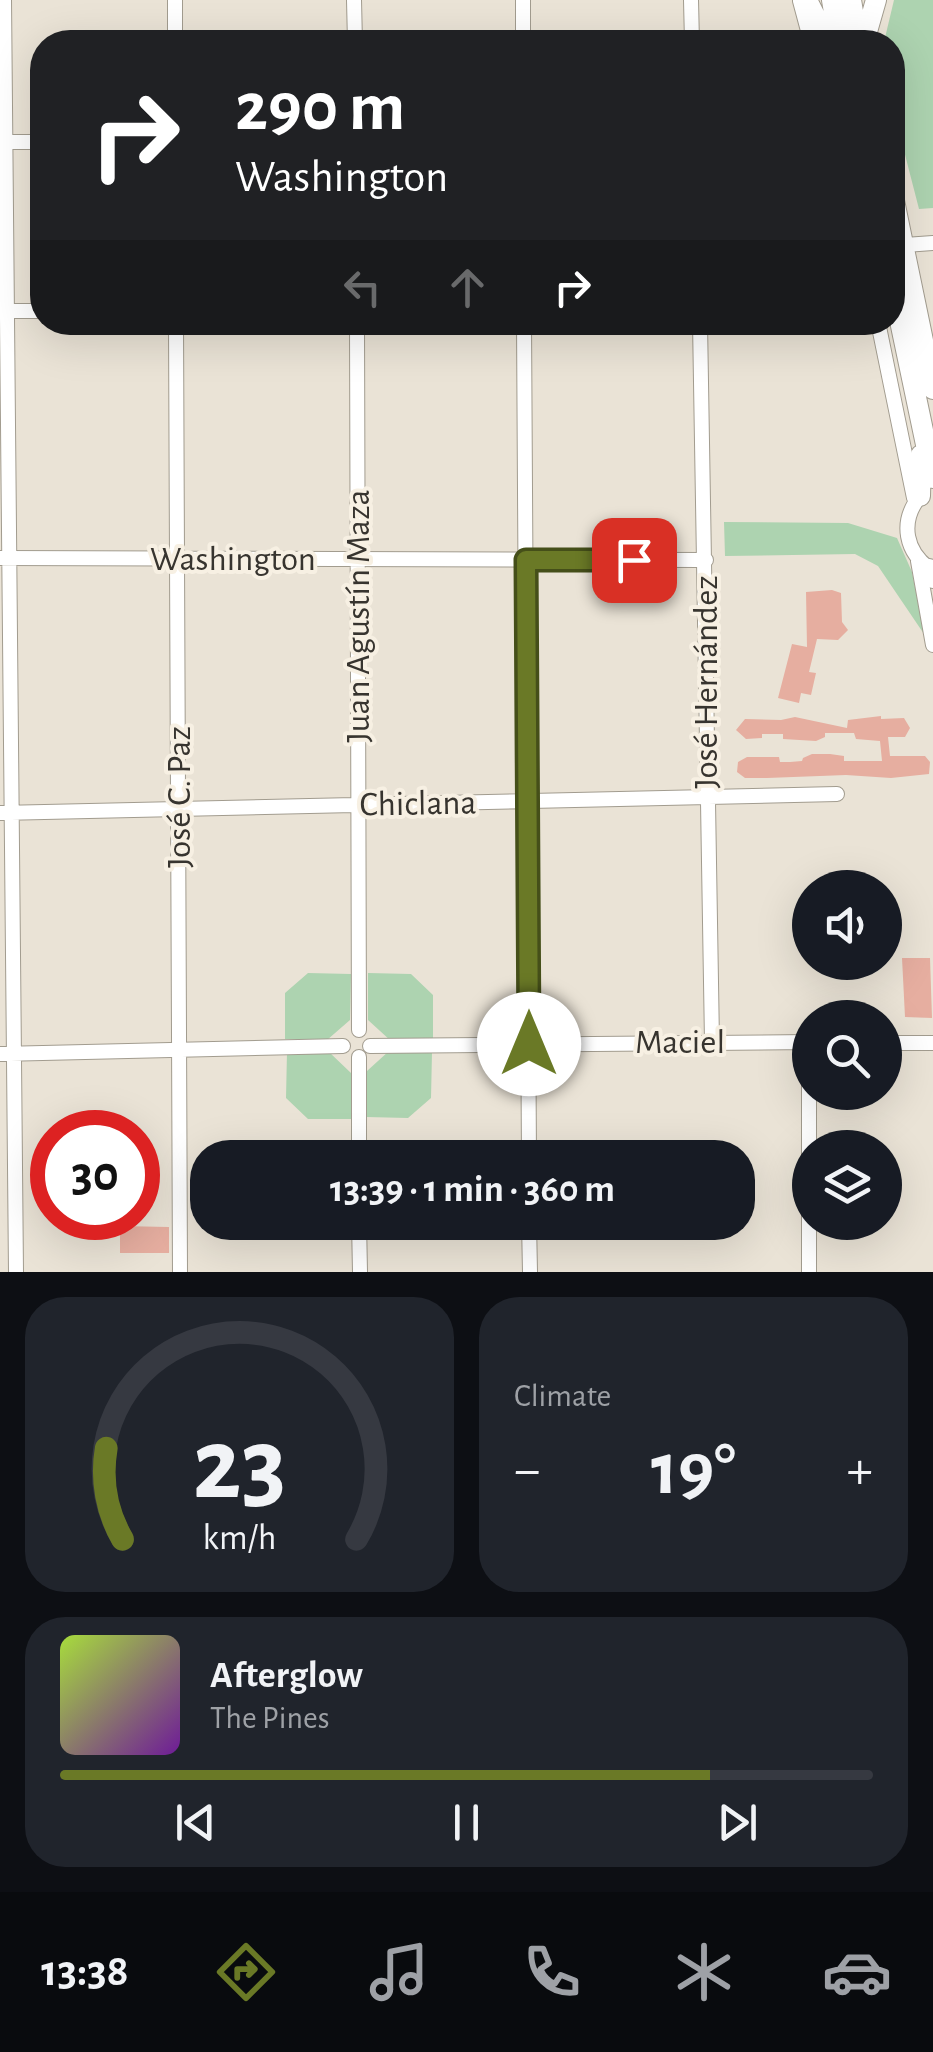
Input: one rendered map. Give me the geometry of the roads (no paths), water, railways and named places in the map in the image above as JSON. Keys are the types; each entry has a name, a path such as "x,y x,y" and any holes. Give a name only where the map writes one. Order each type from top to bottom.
{"main road":[{"path":"804,0 821,30"},
{"path":"865,30 876,0"},
{"path":"842,30 848,4"},
{"path":"848,4 856,30"},
{"path":"905,241 927,322 933,388"},
{"path":"904,335 933,478"},
{"path":"921,408 922,495"}],"street":[{"path":"4,0 7,1054 16,1272"},
{"path":"175,0 175,30"},
{"path":"354,0 355,30"},
{"path":"523,0 523,30"},
{"path":"691,0 692,30"},
{"path":"804,0 824,10 848,4"},
{"path":"804,0 808,30"},
{"path":"3,142 30,142"},
{"path":"906,245 933,243"},
{"path":"4,312 30,311"},
{"name":"José C. Paz","path":"176,335 180,1272"},
{"name":"Juan Agustín Maza","path":"358,335 358,1030"},
{"path":"524,335 529,1140"},
{"name":"José Hernández","path":"700,335 712,1042"},
{"path":"881,335 922,495 906,528 908,542 928,570 933,645"},
{"name":"Washington","path":"5,558 706,560"},
{"name":"Chiclana","path":"6,812 837,794"},
{"path":"358,1030 369,1037 368,1052 359,1057 349,1054 343,1046 349,1032 358,1030"},
{"name":"Maciel","path":"370,1046 792,1042"},
{"path":"902,1043 933,1043"},
{"path":"7,1054 343,1046"},
{"path":"359,1057 359,1140"},
{"path":"809,1272 810,1110"},
{"path":"359,1240 360,1272"},
{"path":"530,1240 530,1272"}]}
